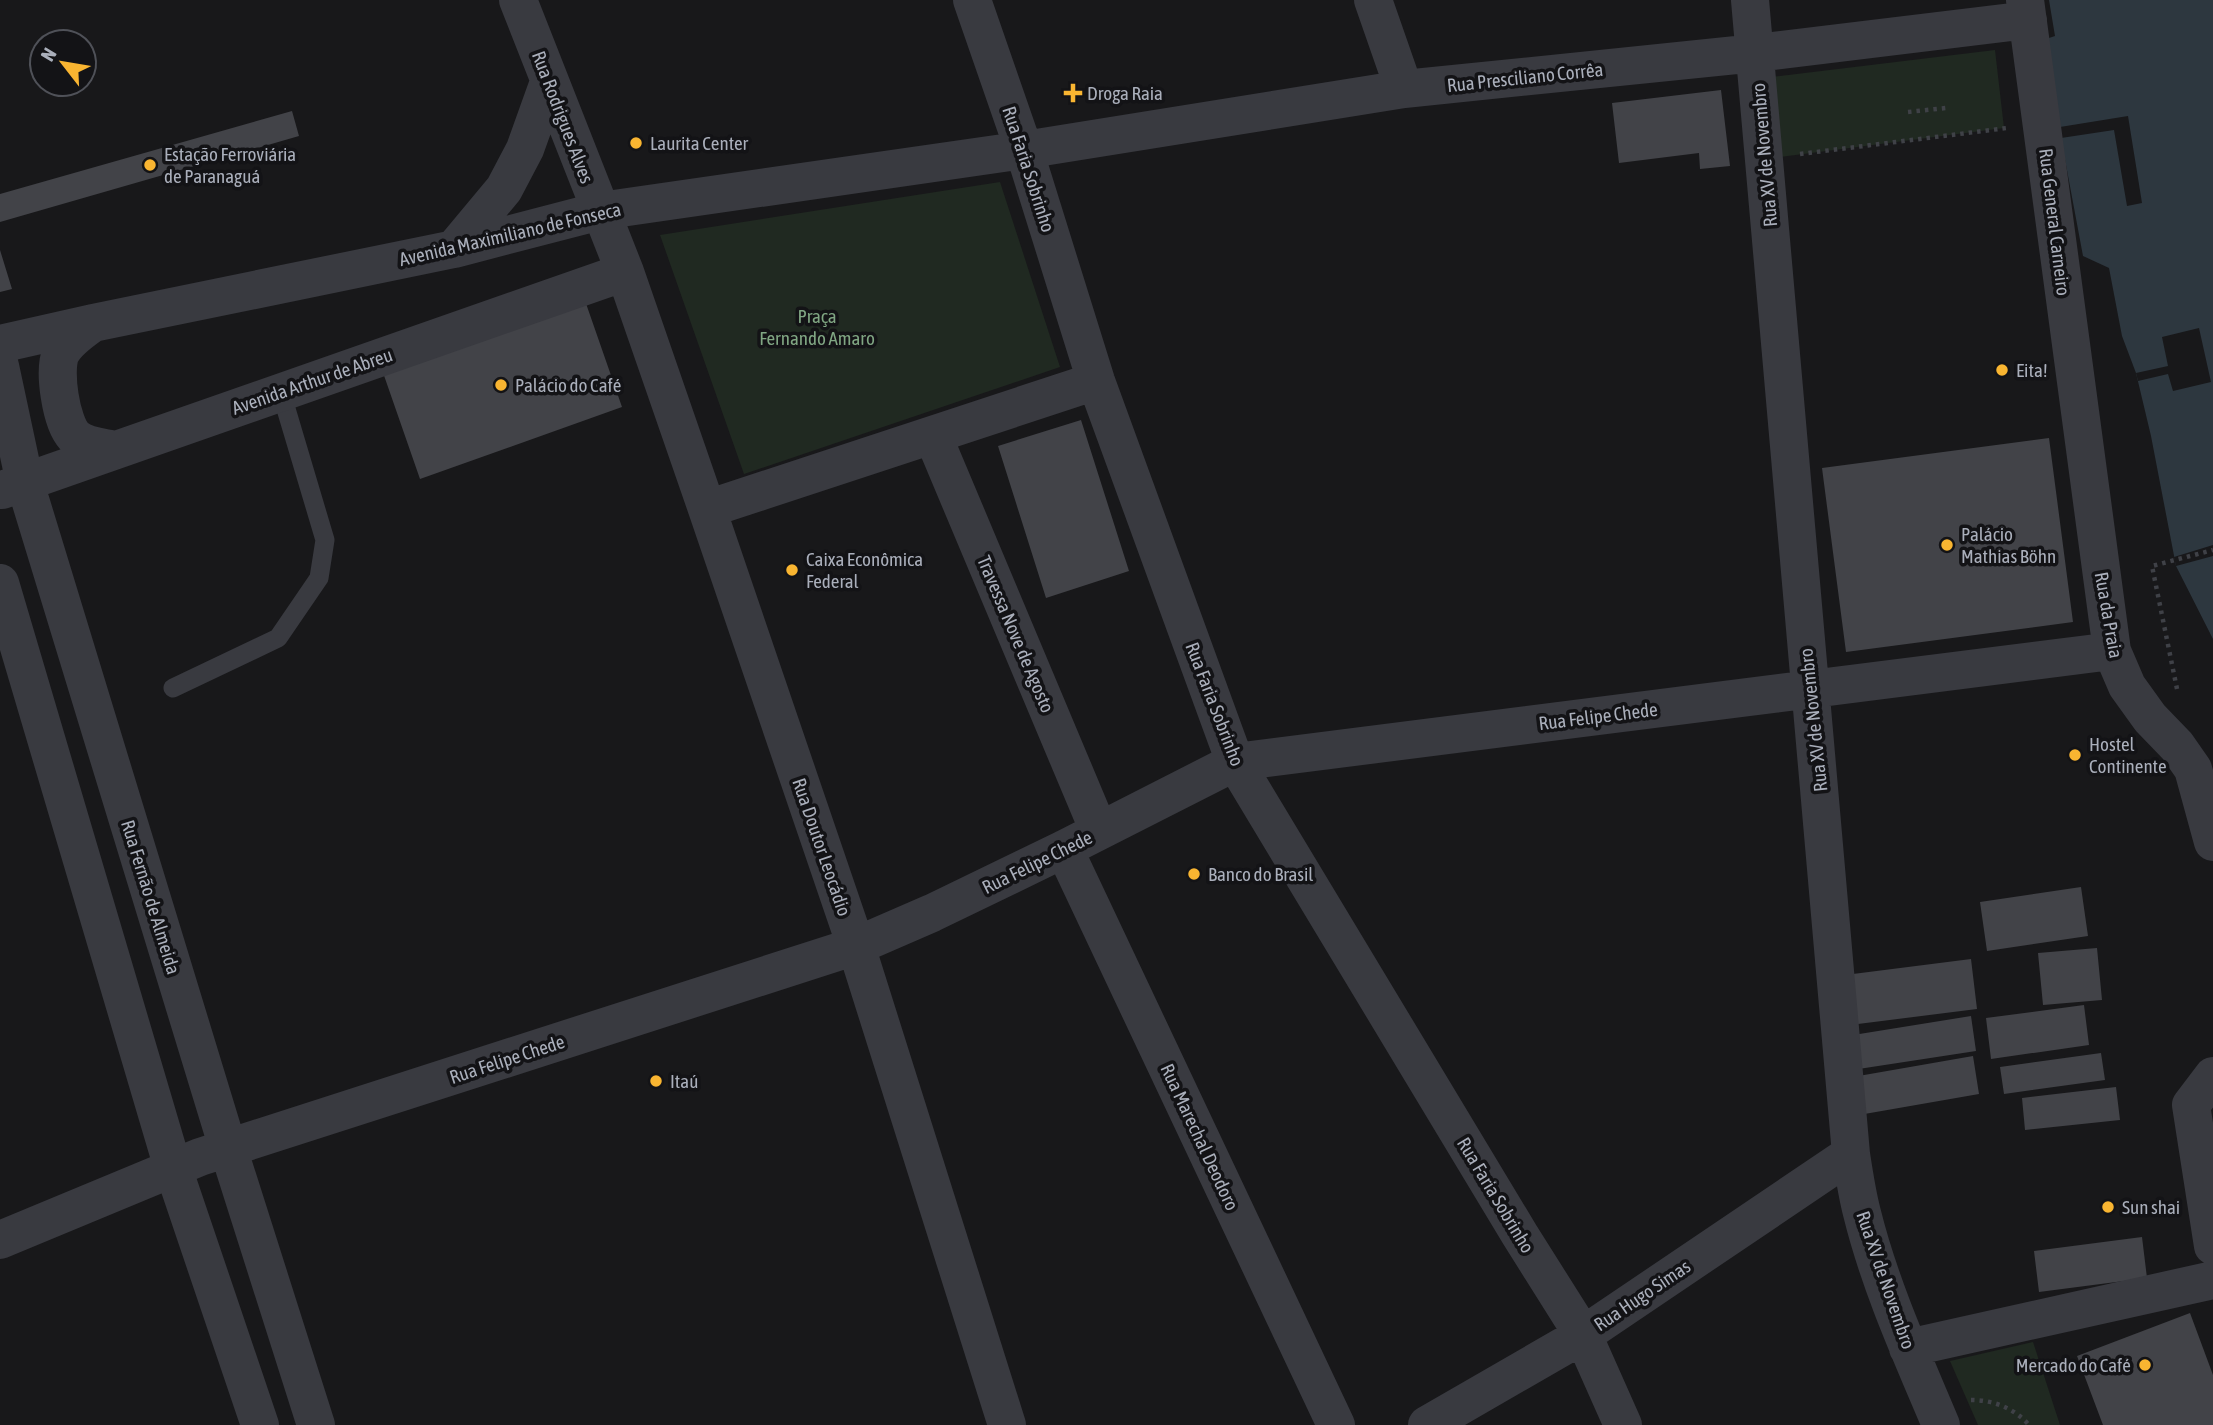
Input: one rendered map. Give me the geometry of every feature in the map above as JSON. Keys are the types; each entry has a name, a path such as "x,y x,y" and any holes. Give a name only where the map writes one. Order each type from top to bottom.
{"street":[{"name":"Rua Rodrigues Alves","path":"518,0 625,272"},
{"name":"Rua Faria Sobrinho","path":"972,0 1024,150 1096,381 1235,762 1583,1335 1623,1425"},
{"path":"1373,0 1404,89"},
{"name":"Rua XV de Novembro","path":"1750,0 1851,1154 1862,1214 1879,1267 1908,1348 1937,1415"},
{"name":"Rua Presciliano Corrêa","path":"1024,150 1404,89 1756,53 2026,10"},
{"name":"Rua General Carneiro","path":"2026,10 2083,444"},
{"path":"454,249 504,189 525,149 549,82"},
{"name":"Avenida Maximiliano de Fonseca","path":"0,344 454,249 600,211 1024,150"},
{"name":"Avenida Arthur de Abreu","path":"12,487 625,272"},
{"name":"Rua Doutor Leocádio","path":"625,272 856,946 1007,1425"},
{"path":"93,323 61,353 56,371 66,424 75,438 115,450"},
{"name":"Rua Fernão de Almeida","path":"0,366 12,487 316,1425"},
{"path":"707,509 1096,381"},
{"name":"Travessa Nove de Agosto","path":"933,436 1099,831"},
{"name":"Rua da Praia","path":"2083,444 2112,650 2127,686 2193,769 2213,842"},
{"path":"0,583 173,1168 260,1425"},
{"name":"Rua Felipe Chede","path":"0,1240 228,1148 856,946 932,913 1064,849 1235,762 2112,650"},
{"name":"Rua Marechal Deodoro","path":"1064,849 1336,1425"},
{"path":"2213,1076 2191,1105 2213,1246"},
{"name":"Rua Hugo Simas","path":"1427,1425 1583,1335 1851,1154"},
{"path":"1908,1348 2213,1280"}],"lane":[{"path":"173,688 278,638 319,578 325,540 281,393"}],"path":[{"path":"1908,112 1946,108"},
{"path":"1765,158 2042,123"},
{"path":"2179,701 2152,566 2213,550"},
{"path":"1937,1415 1973,1399 2014,1411 2029,1425"}],"green space":[{"path":"1995,50 2004,128 1780,157 1771,77"},
{"name":"Praça Fernando Amaro","path":"1000,182 1060,367 744,474 660,235"},
{"path":"2033,1342 2060,1425 1978,1425 1950,1361"}],"shaded area":[{"path":"2049,0 2213,0 2213,639 2176,566 2151,436 2136,373 2122,336 2109,268 2083,256 2046,39 2055,36"}],"pier":[{"path":"2128,116 2142,203 2127,206 2114,130 2061,138 2060,127"},
{"path":"2199,328 2211,382 2173,391 2168,374 2138,381 2136,373 2168,366 2162,337"},
{"path":"2213,545 2213,556 2176,566 2174,557"}],"building":[{"path":"1721,90 1730,166 1700,169 1699,153 1619,163 1612,103"},
{"name":"Estação Ferroviária de Paranaguá","path":"292,111 299,136 0,222 0,194"},
{"path":"0,250 12,289 0,292"},
{"name":"Palácio do Café","path":"582,292 622,407 420,479 380,364"},
{"path":"1081,420 1129,571 1046,598 998,446"},
{"name":"Palácio Mathias Böhn","path":"2049,438 2073,622 1846,652 1822,468"},
{"path":"2081,887 2088,936 1987,951 1980,902"},
{"path":"2097,948 2102,1000 2043,1005 2038,953"},
{"path":"1971,959 1977,1009 1850,1025 1845,975"},
{"path":"2084,1005 2089,1045 1991,1059 1986,1018"},
{"path":"1971,1016 1976,1051 1852,1070 1847,1036"},
{"path":"2101,1053 2105,1080 2004,1094 2000,1067"},
{"path":"1973,1056 1979,1094 1853,1116 1847,1078"},
{"path":"2116,1087 2120,1120 2025,1130 2022,1098"},
{"path":"2142,1237 2147,1278 2039,1292 2034,1251"},
{"name":"Mercado do Café","path":"2190,1313 2213,1375 2213,1425 2103,1425 2077,1356"}],"place":[{"name":"Droga Raia","path":"1073,93"},
{"name":"Laurita Center","path":"636,143"},
{"name":"Estação Ferroviária de Paranaguá","path":"150,165"},
{"name":"Eita!","path":"2002,370"},
{"name":"Palácio do Café","path":"501,385"},
{"name":"Palácio Mathias Böhn","path":"1947,545"},
{"name":"Caixa Econômica Federal","path":"792,570"},
{"name":"Hostel Continente","path":"2075,755"},
{"name":"Banco do Brasil","path":"1194,874"},
{"name":"Itaú","path":"656,1081"},
{"name":"Sun shai","path":"2108,1207"},
{"name":"Mercado do Café","path":"2145,1365"}]}
